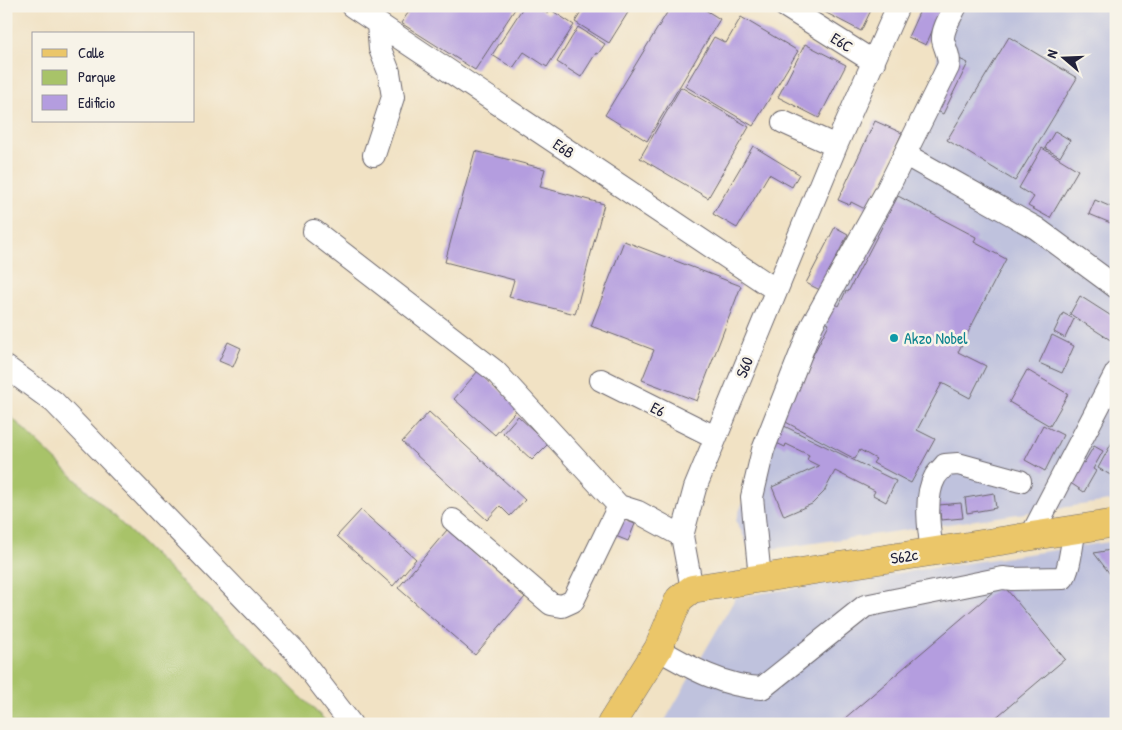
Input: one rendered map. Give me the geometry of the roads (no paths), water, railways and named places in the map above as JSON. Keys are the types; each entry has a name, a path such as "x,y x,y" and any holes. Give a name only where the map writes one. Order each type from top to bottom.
{"main road":[{"name":"S62c","path":"692,589 1116,523"},
{"path":"612,724 658,649 679,599 692,589"}],"street":[{"name":"E6B","path":"352,6 776,290"},
{"name":"E6C","path":"785,6 874,62"},
{"name":"S60","path":"692,589 682,536 695,488 836,146 898,6"},
{"path":"760,578 752,497 764,450 812,325 906,155 948,67 950,60 943,39 943,33 956,6"},
{"path":"374,155 393,97 389,72 380,49 378,24"},
{"path":"783,122 836,146"},
{"path":"906,155 1036,228 1116,287"},
{"path":"314,230 495,371 619,506 638,512 682,536"},
{"path":"6,367 54,402 295,651 351,724"},
{"path":"1032,536 1116,373"},
{"name":"E6","path":"601,380 715,437"},
{"path":"932,552 929,529 929,492 935,477 945,465 958,464 1020,481"},
{"path":"453,520 551,604 562,606 573,601 619,506"},
{"path":"658,649 694,670 747,688 762,688 865,606 1003,578 1063,578 1068,572 1075,529"}],"place":[{"name":"Akzo Nobel","path":"894,338"}]}
